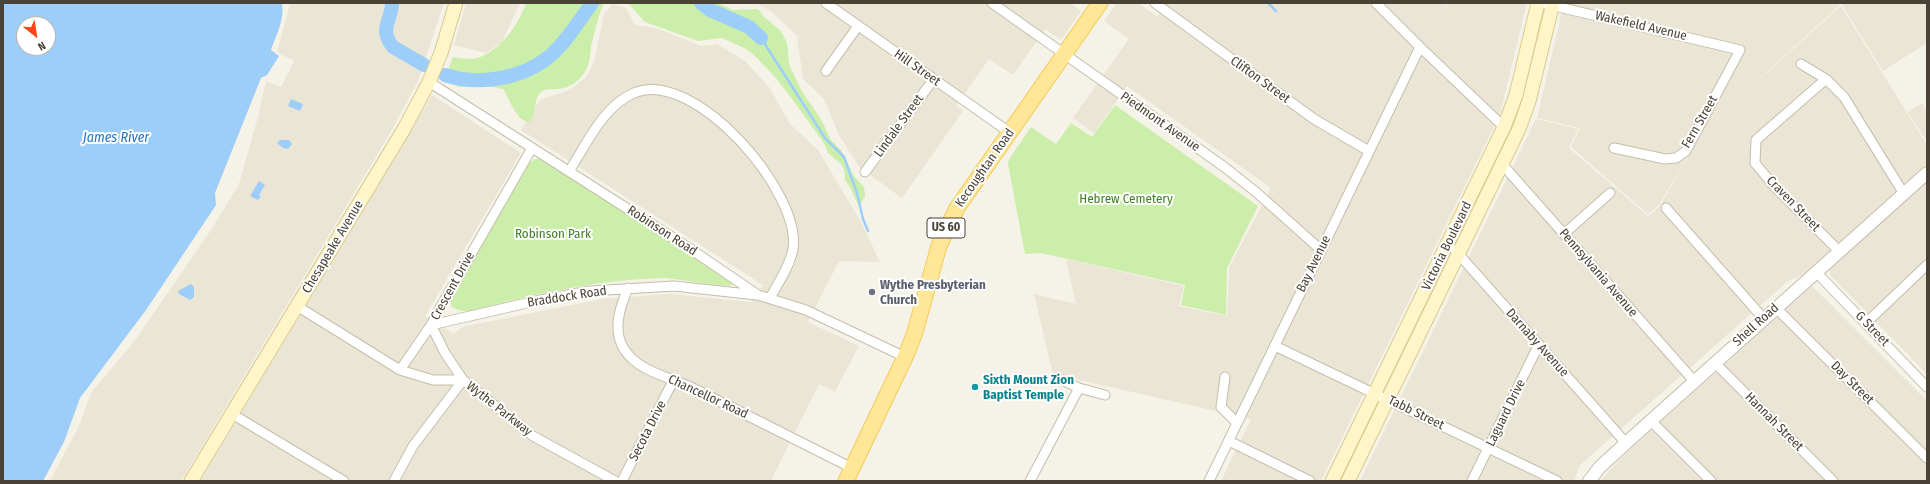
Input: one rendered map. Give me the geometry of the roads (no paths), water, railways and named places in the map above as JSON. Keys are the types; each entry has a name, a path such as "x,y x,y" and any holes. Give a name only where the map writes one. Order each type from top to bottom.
{"main road":[{"name":"Chesapeake Avenue","path":"191,481 404,129 429,82 441,53 456,3"},
{"name":"Kecoughtan Road","path":"849,475 905,357 915,332 939,246 946,228 957,208 1100,3"},
{"name":"Victoria Boulevard","path":"1332,481 1504,127 1516,95 1538,3"},
{"name":"Victoria Boulevard","path":"1348,481 1525,115 1549,4"}],"street":[{"name":"Hill Street","path":"826,3 933,80 1010,132"},
{"name":"Piedmont Avenue","path":"992,3 1063,55 1223,166 1256,192 1322,250"},
{"name":"Clifton Street","path":"1155,3 1314,119 1369,151"},
{"path":"1376,3 1504,127"},
{"name":"Wakefield Avenue","path":"1549,4 1740,50"},
{"path":"826,71 858,26"},
{"name":"Bay Avenue","path":"1209,481 1420,47"},
{"name":"Fern Street","path":"1614,148 1665,159 1676,158 1686,151 1740,50"},
{"path":"1801,64 1826,79 1844,97 1904,194"},
{"name":"Craven Street","path":"1826,79 1756,140 1754,152 1755,164 1774,186 1839,251"},
{"name":"Lindale Street","path":"865,172 933,80"},
{"name":"Robinson Road","path":"429,82 569,171 758,295 806,310 905,357"},
{"path":"569,171 606,115 621,101 635,93 653,89 673,93 692,101 742,142 774,186 784,206 791,226 793,248 786,270 770,298"},
{"name":"Crescent Drive","path":"463,380 445,353 431,325 532,148"},
{"name":"Pennsylvania Avenue","path":"1502,164 1694,381"},
{"name":"Shell Road","path":"1589,481 1600,467 1694,381 1927,173"},
{"path":"1564,234 1610,193"},
{"path":"1666,208 1764,319"},
{"name":"Darnaby Avenue","path":"1448,243 1626,443"},
{"path":"1866,323 1927,265"},
{"name":"G Street","path":"1816,272 1927,387"},
{"name":"Braddock Road","path":"431,325 540,300 590,291 674,286 758,295"},
{"name":"Chancellor Road","path":"628,288 621,304 618,323 624,349 633,359 645,367 691,387 849,475"},
{"name":"Wythe Parkway","path":"297,306 400,370 432,380 463,380 533,436 615,481"},
{"name":"Day Street","path":"1776,308 1927,458"},
{"path":"400,370 431,325"},
{"name":"Laguard Drive","path":"1472,481 1539,344"},
{"name":"Tabb Street","path":"1275,346 1557,481"},
{"name":"Hannah Street","path":"1715,363 1833,481"},
{"path":"1225,377 1221,407 1237,423"},
{"path":"394,481 413,446 463,380"},
{"name":"Secota Drive","path":"622,481 673,380"},
{"path":"1062,380 1079,388 1105,395"},
{"path":"1030,481 1079,388"},
{"path":"232,414 344,481"},
{"path":"1651,421 1711,481"},
{"path":"1229,441 1310,481"}],"water":[{"name":"James River","path":"3,3 282,3 283,9 281,21 271,50 279,56 267,75 261,78 215,193 216,205 146,310 80,398 64,442 43,481 3,481"},
{"path":"291,99 303,104 300,111 288,106"},
{"path":"280,140 289,140 292,144 288,149 283,148 277,143"},
{"path":"259,181 265,185 259,195 261,196 258,200 250,196"},
{"path":"191,284 194,287 194,297 190,300 179,294 178,291"}],"waterway":[{"path":"392,3 386,29 389,40 393,47 424,65"},
{"path":"445,75 472,80 486,80 513,75 527,70 550,56 562,44 592,3"},
{"path":"701,3 710,10 749,27 761,38"},
{"path":"1268,3 1276,11"},
{"path":"761,38 825,138 844,157 857,193 863,219 868,231"}],"place":[{"name":"Wythe Presbyterian Church","path":"872,292"},
{"name":"Sixth Mount Zion Baptist Temple","path":"975,387"}],"park label":[{"name":"Hebrew Cemetery","path":"1126,199"},
{"name":"Robinson Park","path":"553,234"}]}
